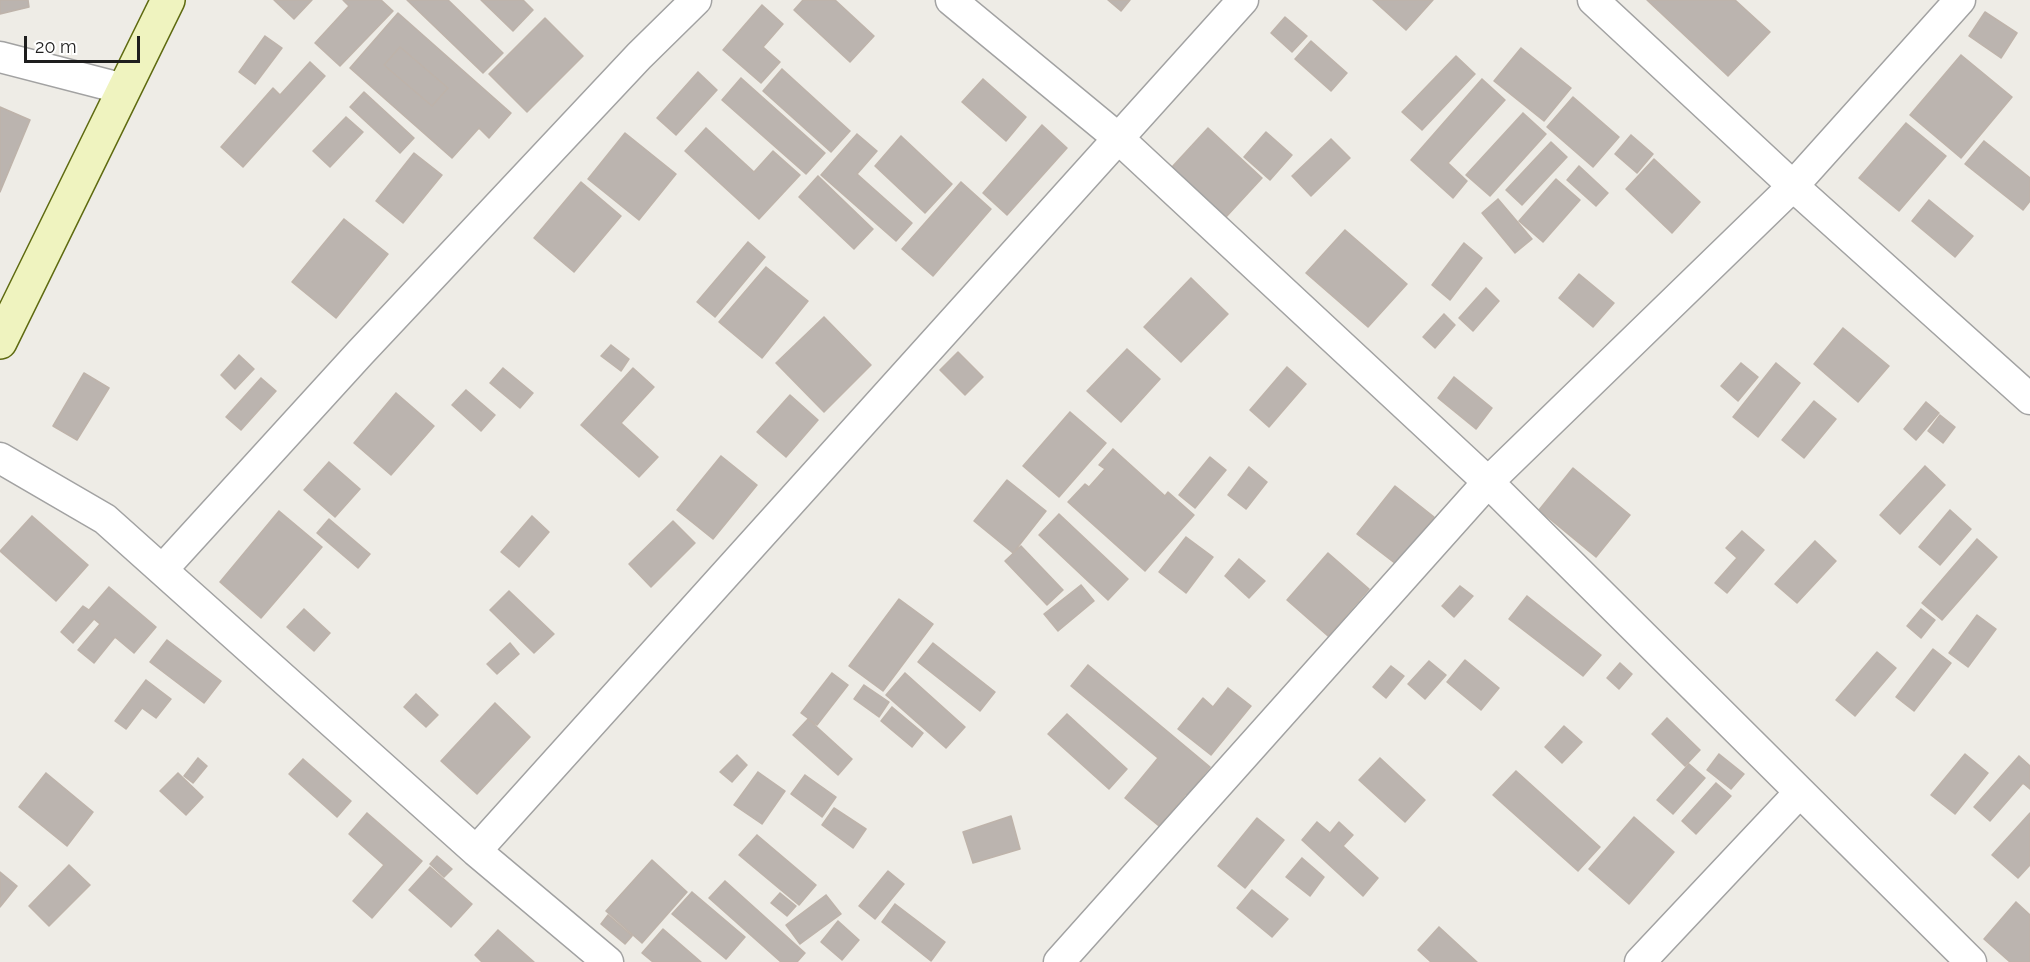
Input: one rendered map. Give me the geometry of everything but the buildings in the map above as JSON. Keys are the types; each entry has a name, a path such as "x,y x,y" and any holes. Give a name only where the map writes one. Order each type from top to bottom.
{"street":[{"path":"0,342 168,0"},
{"path":"162,570 360,353 639,56 696,0"},
{"path":"951,0 1118,138 1488,482 1971,962"},
{"path":"476,851 1243,0"},
{"path":"1593,0 1793,186 2030,399"},
{"path":"1059,962 1488,482 1793,186 1960,0"},
{"path":"0,57 124,89"},
{"path":"0,458 105,519 476,851 608,962"},
{"path":"1640,962 1800,792"}]}
